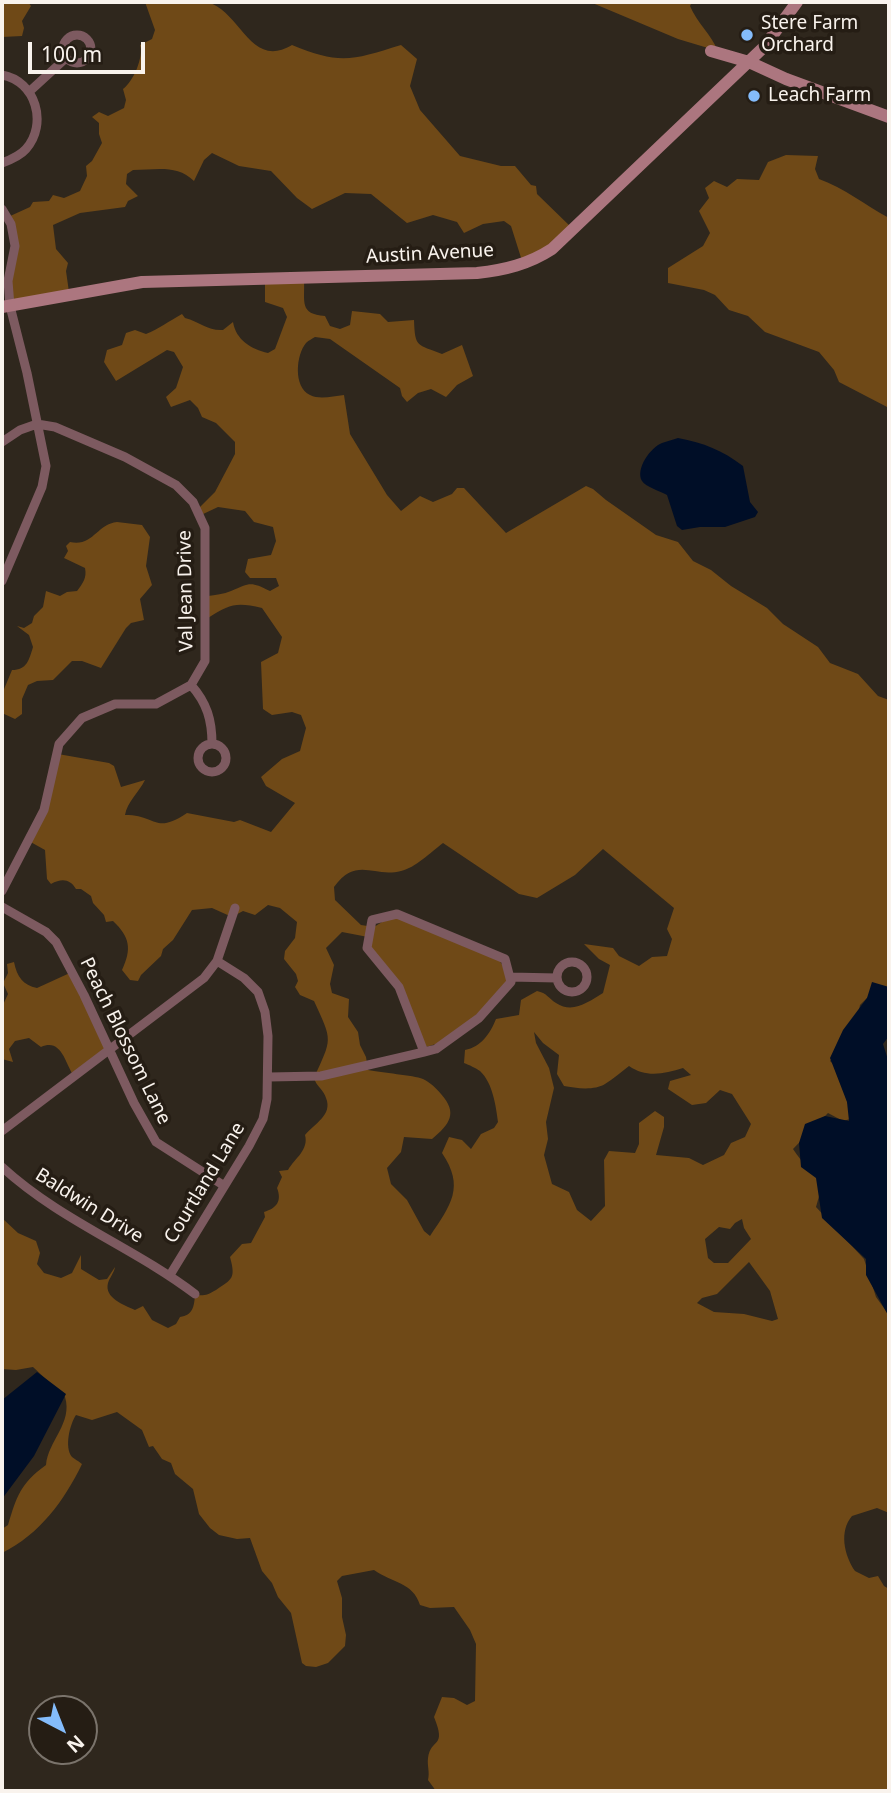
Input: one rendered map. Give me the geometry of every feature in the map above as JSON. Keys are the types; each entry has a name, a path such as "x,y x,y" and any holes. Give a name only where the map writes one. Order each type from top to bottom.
{"street":[{"name":"Austin Avenue","path":"6,306 142,282 477,273 502,270 525,263 552,249 749,62 764,47 797,2"},
{"path":"711,51 749,62 786,79 889,117"},
{"path":"30,91 66,58"},
{"path":"2,75 10,77 30,91 36,108 36,130 26,149 2,163"},
{"path":"2,209 11,224 16,246 8,281 6,306 27,373 46,466 42,487 2,581"},
{"path":"2,271 8,281"},
{"path":"2,442 20,430 37,424"},
{"name":"Val Jean Drive","path":"37,424 54,427 125,457 176,485 193,502 205,528 205,661 191,685"},
{"path":"2,891 44,810 59,744 82,718 115,704 156,704 191,685 206,704 210,716 212,744"},
{"name":"Peach Blossom Lane","path":"2,907 46,932 56,942 156,1142 223,1185"},
{"path":"2,1131 204,978 216,961 235,908"},
{"path":"269,1077 321,1076 424,1052 436,1049 479,1018 511,982 505,959 397,914 372,920 367,948 398,987 424,1052"},
{"name":"Courtland Lane","path":"170,1275 213,1208 223,1185 263,1119 269,1077 265,1012 258,992 244,978 216,961"},
{"path":"510,977 557,978"},
{"name":"Baldwin Drive","path":"2,1167 40,1199 81,1226 170,1275 195,1294"}],"shaded area":[{"path":"2,2 28,2 31,6 22,21 22,36 2,37"},
{"path":"145,2 207,2 219,7 246,36 266,50 278,51 292,45 323,56 346,58 401,45 417,59 410,86 420,110 460,156 501,166 515,166 531,185 536,186 537,194 573,229 523,264 511,226 504,221 483,224 464,233 457,222 433,215 407,223 371,194 345,193 312,209 297,198 271,171 239,166 212,153 204,160 194,181 173,170 133,170 127,174 126,184 138,196 128,201 125,207 80,213 53,225 56,249 68,263 66,271 69,292 12,306 10,274 16,245 8,217 30,207 33,202 49,201 53,195 64,198 80,191 87,176 86,166 102,143 99,123 92,117 99,112 108,116 124,108 126,100 123,89 137,69 140,45 152,39 155,30"},
{"path":"590,2 692,2 690,6 693,12 718,51 678,39"},
{"path":"786,155 818,156 815,169 819,179 889,218 889,408 839,382 834,370 819,352 765,332 748,316 729,310 715,295 704,290 668,283 668,268 703,246 710,233 699,211 709,198 705,188 714,181 727,187 737,179 759,180 768,162"},
{"path":"304,280 307,310 325,316 330,326 340,329 350,325 352,311 380,314 388,322 414,320 415,336 419,344 442,354 462,345 473,376 457,385 446,397 431,389 418,393 407,402 400,388 330,339 315,337 306,343 300,355 298,370 301,385 314,396 344,395 350,434 387,495 401,511 420,496 433,502 452,494 457,488 464,488 506,533 586,486 656,535 678,542 693,561 767,608 783,624 818,647 830,663 858,674 878,696 889,700 889,998 876,989 860,1005 858,1015 830,1061 845,1075 844,1087 850,1119 843,1121 828,1113 793,1149 823,1182 816,1207 864,1259 876,1297 889,1315 889,1513 877,1508 852,1516 845,1529 844,1543 855,1571 869,1578 878,1576 889,1589 889,1791 436,1791 428,1780 428,1761 439,1738 434,1717 442,1697 454,1698 467,1705 475,1701 476,1644 454,1607 430,1608 420,1605 417,1597 407,1587 374,1570 342,1576 337,1581 342,1598 345,1646 328,1663 316,1667 306,1666 302,1663 291,1613 262,1571 250,1538 237,1539 219,1535 210,1528 199,1514 193,1489 175,1474 171,1463 162,1459 153,1446 149,1447 142,1430 117,1412 92,1420 76,1415 68,1442 72,1457 82,1464 75,1478 59,1503 39,1526 2,1553 2,1529 8,1525 17,1498 25,1485 46,1465 63,1424 67,1406 65,1397 33,1367 2,1369 2,1218 18,1233 36,1241 40,1253 37,1264 44,1273 61,1278 72,1273 81,1255 81,1269 99,1280 107,1279 115,1267 108,1283 112,1297 135,1310 143,1306 152,1320 168,1328 190,1312 195,1295 210,1293 231,1278 233,1270 230,1257 242,1244 251,1243 265,1217 264,1212 277,1203 277,1188 282,1177 279,1171 288,1170 303,1150 305,1135 327,1109 325,1095 314,1078 327,1047 325,1025 314,1001 300,995 295,987 298,981 296,974 284,959 285,951 295,938 297,922 280,908 268,905 255,915 243,911 232,917 212,908 192,910 173,940 163,949 161,956 138,981 130,980 122,970 128,949 123,932 113,921 106,922 91,896 81,889 76,889 65,880 51,884 47,879 45,850 27,840 46,800 58,754 109,763 114,766 121,787 145,780 125,815 156,822 168,823 187,813 234,822 240,820 271,832 295,803 266,786 261,777 282,759 300,751 306,728 301,715 292,712 272,715 263,709 261,662 278,653 282,637 262,608 233,606 208,618 208,596 250,584 270,591 279,586 276,578 250,578 245,572 248,559 271,555 276,541 273,527 254,522 245,511 218,507 201,515 199,508 215,492 235,454 235,442 216,423 202,417 190,400 171,407 166,397 176,388 183,367 174,352 167,350 116,381 104,362 107,350 122,345 126,333 135,330 146,334 182,314 185,318 218,330 223,330 233,322 237,334 245,343 268,353 275,349 287,317 283,308 265,302 265,284","holes":["443,843 519,894 537,898 575,875 603,849 674,908 667,929 672,939 667,956 652,957 639,966 619,956 613,948 584,944 599,959 610,965 603,993 580,1006 568,1007 537,991 521,1000 519,1015 496,1019 484,1039 465,1050 464,1063 480,1071 488,1082 498,1122 494,1128 481,1134 471,1149 462,1140 449,1137 442,1153 449,1165 454,1186 449,1205 430,1236 424,1231 407,1200 391,1184 387,1168 401,1152 404,1137 432,1139 438,1134 450,1118 449,1107 437,1090 423,1079 368,1070 358,1032 348,1017 349,999 332,993 330,984 334,965 326,948 342,932 368,937 374,961 398,987 420,1049 445,1041 505,991 508,975 497,956 406,920 390,917 374,927 361,925 335,900 334,887 350,872 401,871 417,863","534,1032 559,1055 557,1074 564,1086 596,1088 629,1066 655,1074 683,1068 691,1075 670,1081 668,1089 692,1105 706,1103 720,1090 732,1094 751,1124 745,1137 731,1143 724,1155 703,1165 689,1158 656,1155 664,1117 655,1111 639,1123 639,1144 635,1153 609,1151 604,1160 605,1206 591,1221 577,1210 569,1192 552,1184 544,1155 548,1139 546,1122 554,1088 549,1068 536,1043","742,1219 751,1239 728,1263 714,1263 708,1258 705,1239 719,1227 730,1229","749,1262 770,1291 778,1319 772,1321 744,1314 714,1312 697,1303 702,1298 717,1294"]},
{"path":"117,522 142,525 150,537 146,566 152,585 140,599 144,620 131,623 126,628 101,668 82,661 72,661 53,680 37,681 28,685 22,699 22,714 15,719 2,713 2,694 12,670 24,666 33,647 29,635 17,626 24,628 32,623 34,616 43,607 46,591 60,596 77,591 83,583 85,568 64,558 68,551 66,546 70,542 84,541 104,527"},
{"path":"14,962 21,980 37,988 72,972 110,1050 73,1075 58,1048 48,1045 41,1047 29,1038 15,1041 9,1049 13,1062 2,1059 2,1007 8,994 3,983 8,973 7,964"}],"water":[{"path":"678,438 712,448 743,466 750,502 758,512 755,517 725,527 682,530 677,526 667,495 647,485 640,476 642,465 653,449"},
{"path":"872,982 889,987 889,1036 883,1044 889,1063 889,1317 866,1275 866,1259 822,1218 816,1178 801,1167 799,1143 805,1124 825,1116 849,1121 847,1102 830,1058 843,1030 867,998"},
{"path":"37,1372 66,1394 34,1456 2,1499 2,1400"}],"place":[{"name":"Stere Farm Orchard","path":"747,35"},
{"name":"Leach Farm","path":"754,96"}]}
